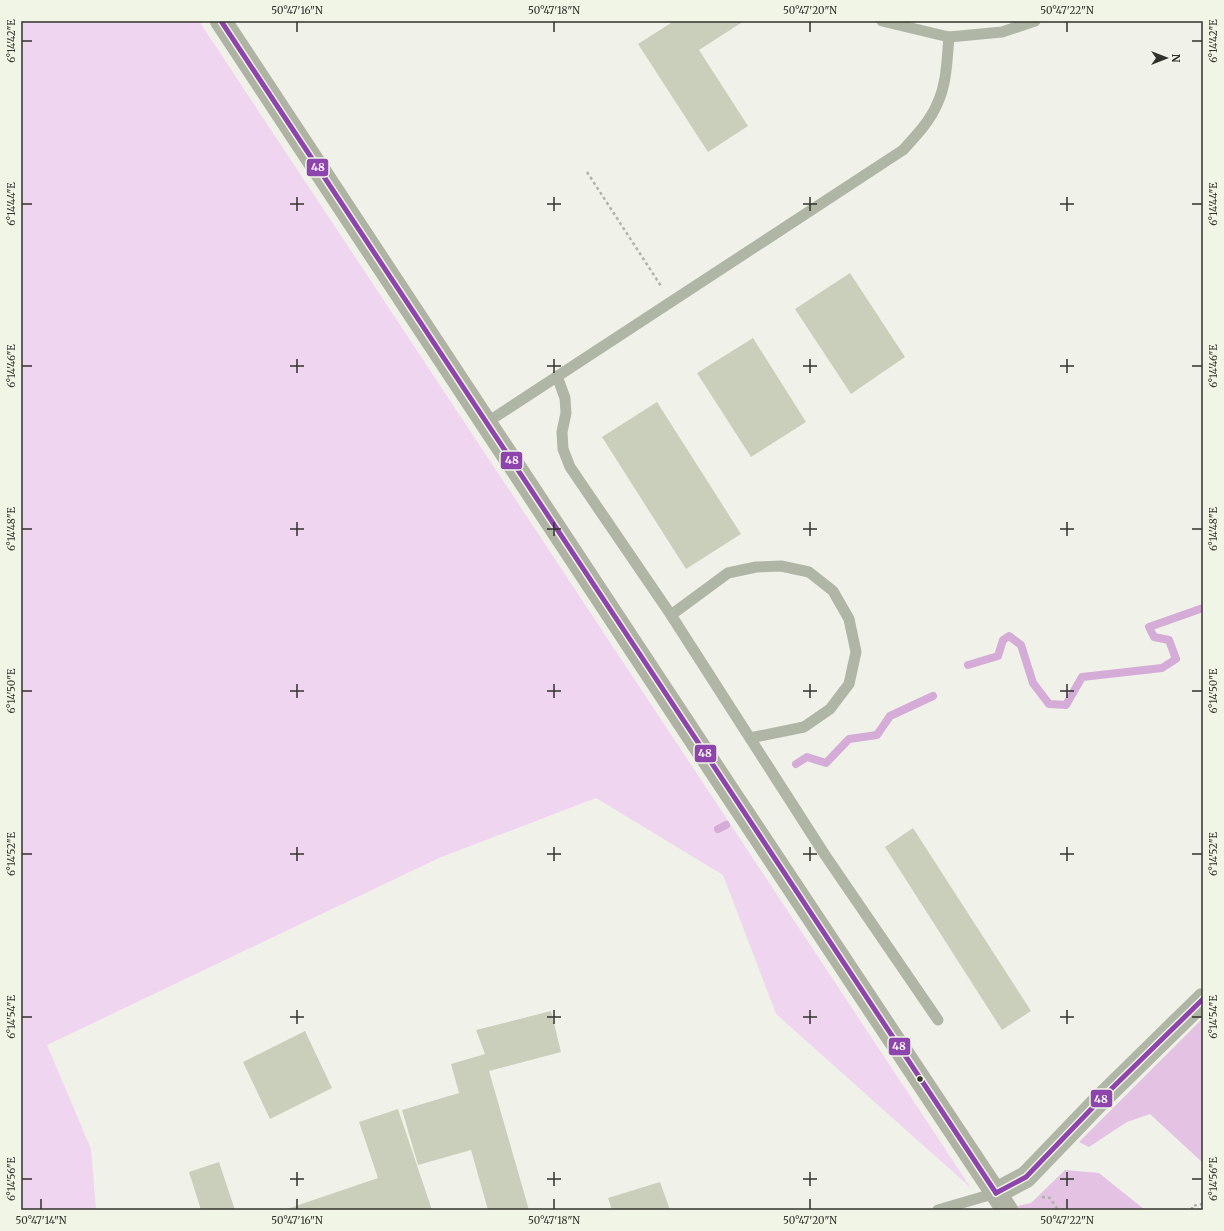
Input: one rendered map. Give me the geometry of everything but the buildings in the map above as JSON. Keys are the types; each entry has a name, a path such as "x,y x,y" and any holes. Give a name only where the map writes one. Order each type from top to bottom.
{"street":[{"path":"221,21 1002,1202 1099,1101 1203,1000"}],"lane":[{"path":"882,21 948,37 1002,32 1035,21"},
{"path":"486,423 903,150 923,128 938,102 945,74 948,37"},
{"path":"556,376 565,398 566,413 562,432 562,449 570,466 671,616 825,855 938,1020"},
{"path":"671,616 728,573 756,567 781,566 809,572 833,592 849,619 856,652 849,684 830,709 804,727 750,738"},
{"path":"938,1210 1002,1202"}],"path":[{"path":"588,172 671,301"},
{"path":"1192,1210 1192,1206 1203,1204"}],"shaded area":[{"path":"21,21 199,21 971,1188 776,1014 723,875 596,798 439,858 47,1045 91,1149 96,1210 21,1210"},
{"path":"1203,1018 1203,1163 1150,1114 1127,1122 1089,1147 1079,1142"},
{"path":"1065,1170 1099,1173 1145,1210 1001,1210 1031,1203"}],"waterway":[{"path":"968,665 998,656 1003,640 1009,636 1021,645 1033,683 1049,704 1066,705 1082,677 1162,668 1176,659 1169,640 1154,637 1149,627 1203,608"},
{"path":"796,764 807,757 826,763 849,739 877,735 890,716 933,696"},
{"path":"718,829 726,825"}],"transit line":[{"name":"48","path":"221,21 996,1193"},
{"name":"48","path":"996,1193 1026,1177 1099,1101 1203,999"}]}
